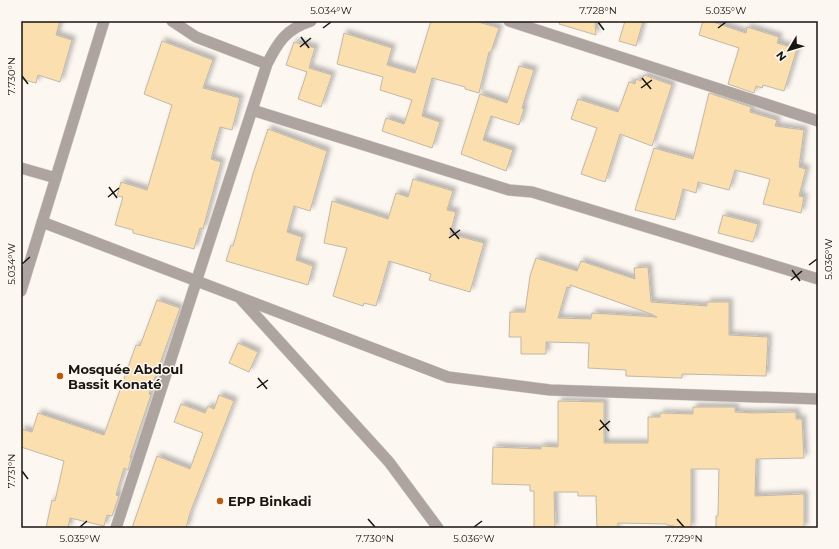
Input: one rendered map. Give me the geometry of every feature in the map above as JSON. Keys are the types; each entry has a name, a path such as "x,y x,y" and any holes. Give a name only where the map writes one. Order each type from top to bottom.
{"street":[{"path":"21,291 104,21"},
{"path":"172,21 196,37 267,64"},
{"path":"116,528 198,280 267,64 278,42 290,31 311,21"},
{"path":"509,21 818,121"},
{"path":"252,110 509,190 532,192 818,279"},
{"path":"21,168 56,178"},
{"path":"42,222 198,280 448,377 550,390 818,399"},
{"path":"237,295 390,462 438,528"}],"building":[{"path":"21,21 60,21 56,35 72,40 60,82 38,75 36,83 21,79"},
{"path":"431,21 475,21 499,28 491,52 489,52 479,93 465,89 465,87 432,78 422,116 440,122 432,148 382,131 386,118 404,124 412,100 380,90 383,77 337,64 344,33 392,48 387,65 415,73"},
{"path":"560,21 595,21 596,35 559,24"},
{"path":"625,21 643,21 636,46 619,41"},
{"path":"703,21 710,21 746,33 747,27 779,37 777,43 797,49 784,91 763,85 762,88 756,86 754,93 728,84 739,48 699,35"},
{"path":"162,41 213,60 203,88 240,98 232,130 220,127 211,159 221,162 203,229 200,228 194,249 133,233 133,230 115,225 123,197 117,196 121,182 147,190 172,105 144,94"},
{"path":"294,42 315,48 309,68 332,75 321,107 298,99 307,72 286,65"},
{"path":"519,66 534,70 522,108 524,109 519,125 491,116 483,140 513,150 506,171 461,154 480,94 507,103"},
{"path":"644,75 672,85 652,146 620,134 605,182 581,174 597,128 571,119 578,99 618,112 629,82 635,84 636,79 641,81"},
{"path":"709,93 751,107 750,112 777,120 775,126 804,130 799,167 806,169 799,196 804,197 801,213 763,204 770,179 735,170 729,190 698,182 696,193 683,189 675,220 635,210 654,148 693,159"},
{"path":"268,129 327,151 310,211 294,206 287,232 302,237 296,260 313,266 308,285 226,261 231,245 233,246 253,174"},
{"path":"413,179 453,191 447,210 456,212 450,234 484,243 470,292 429,280 431,274 389,261 376,306 364,303 363,306 333,296 347,248 324,243 332,201 388,219 396,193 408,197"},
{"path":"723,215 758,224 753,242 718,233"},
{"path":"536,258 577,271 581,261 635,279 634,268 648,267 651,302 707,306 707,302 729,302 729,335 768,337 766,376 682,374 682,378 626,376 626,370 588,368 589,343 546,342 546,354 521,354 521,337 509,337 510,312 525,312 530,276","holes":["570,285 657,317 592,313 591,319 558,318 567,287 570,288"]},
{"path":"157,300 180,308 149,394 151,395 130,457 128,470 124,468 116,495 119,496 112,516 107,515 104,526 70,518 68,528 46,528 52,500 55,501 64,461 21,447 21,429 32,432 38,413 104,435 136,345 140,346"},
{"path":"238,343 258,352 249,372 229,363"},
{"path":"219,395 234,401 190,513 186,528 132,528 157,456 190,469 203,433 174,422 181,404 205,413 208,406 214,409"},
{"path":"558,401 604,402 604,443 648,443 648,417 660,417 660,413 693,414 693,407 735,407 735,412 753,413 796,412 796,419 802,419 804,458 756,459 755,496 804,494 804,528 716,528 716,516 718,516 719,469 691,469 691,528 674,528 674,526 667,524 618,523 618,528 597,528 596,496 578,496 578,492 554,492 555,528 534,528 534,491 530,491 530,485 492,484 493,447 541,449 541,446 558,447"}],"place":[{"name":"Mosquée Abdoul Bassit Konaté","path":"60,376"},
{"name":"EPP Binkadi","path":"220,501"}]}
